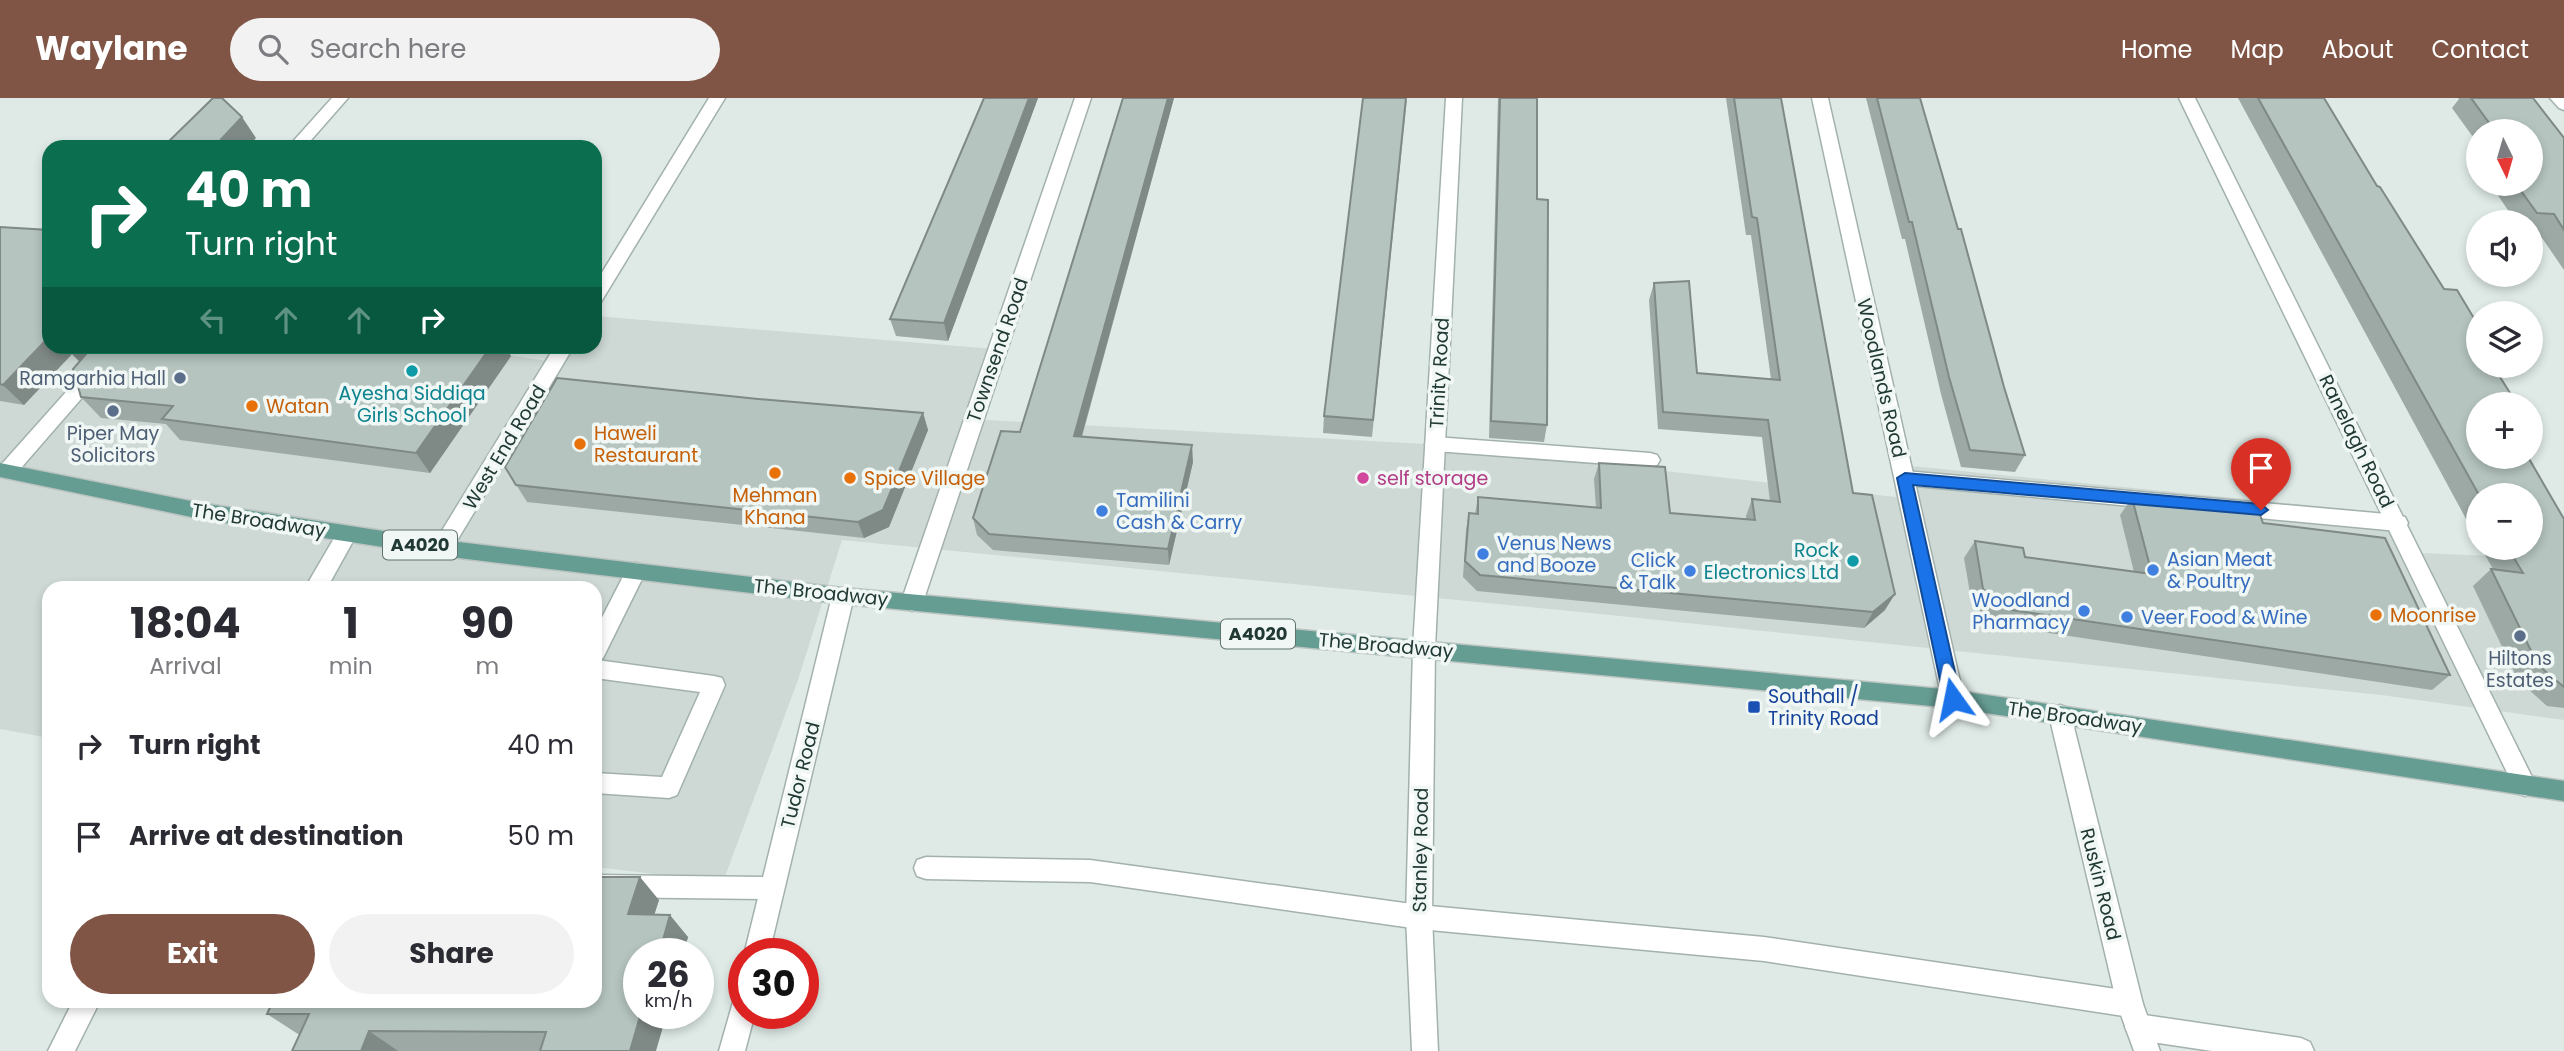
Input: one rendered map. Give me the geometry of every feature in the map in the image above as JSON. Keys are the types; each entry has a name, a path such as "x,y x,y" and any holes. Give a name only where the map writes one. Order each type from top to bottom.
{"main road":[{"name":"The Broadway","path":"3,470 201,511 442,548 843,596 1953,699 2564,791"}],"street":[{"path":"302,140 340,98"},
{"path":"602,287 717,98"},
{"name":"Townsend Road","path":"912,602 1083,98"},
{"name":"Trinity Road","path":"1424,648 1454,98"},
{"name":"Woodlands Road","path":"1820,98 1953,699"},
{"name":"Ranelagh Road","path":"2187,98 2525,786"},
{"path":"2558,98 2564,105"},
{"path":"3,470 111,354"},
{"name":"West End Road","path":"442,548 560,354"},
{"path":"1435,444 1650,460"},
{"path":"1905,478 2398,523"},
{"path":"320,581 347,534"},
{"path":"602,641 636,571"},
{"name":"Tudor Road","path":"760,938 843,596"},
{"name":"Stanley Road","path":"1424,648 1419,917 1425,1051"},
{"path":"602,657 714,685 668,788 602,783"},
{"name":"Ruskin Road","path":"2060,715 2139,1027"},
{"path":"926,868 1090,871 1419,917 1765,949 2139,1027 2301,1051"},
{"path":"602,886 772,888"},
{"path":"61,1051 83,1008"},
{"path":"732,1051 738,1029"}],"shaded area":[{"path":"0,243 42,331 42,354 502,354 548,361 554,354 602,354 602,317 994,349 969,419 1426,444 1896,497 1891,464 2397,514 2420,553 2466,555 2466,560 2564,559 2564,720 2381,695 1610,615 842,540 798,680 723,882 602,868 602,581 42,581 42,737 0,729"}],"building":[{"path":"213,98 222,98 242,117 221,140 170,140"},
{"path":"984,98 1029,98 944,323 890,319"},
{"path":"1123,98 1168,98 1074,436 1192,445 1168,549 989,534 973,518 1001,431 1020,432"},
{"path":"1363,98 1406,98 1373,420 1324,416"},
{"path":"1500,98 1537,98 1537,199 1548,200 1547,425 1491,421"},
{"path":"1734,98 1781,98 1853,493 1872,495 1895,594 1873,612 1480,575 1465,561 1469,513 1478,514 1478,497 1601,508 1599,463 1665,467 1670,513 1755,520 1752,499 1780,502 1768,420 1663,412 1654,283 1689,281 1697,373 1780,380 1757,218 1752,217"},
{"path":"1877,98 1920,98 1958,229 1961,229 2025,455 1970,450 1949,377 1912,222 1909,222"},
{"path":"2258,98 2324,98 2444,289 2457,290 2466,305 2466,378 2501,378 2509,392 2466,392 2466,469 2535,469 2564,519 2564,687 2538,665 2491,569 2523,573 2515,560 2543,560 2543,483 2472,483"},
{"path":"2471,98 2533,98 2564,138 2564,230 2554,214 2535,210 2525,196 2543,196 2543,119 2486,119"},
{"path":"0,227 42,230 42,344 3,385 0,384"},
{"path":"86,354 485,354 416,453 162,419 173,406 81,397 73,369"},
{"path":"557,378 923,413 883,510 858,522 516,485 505,467"},
{"path":"2132,498 2259,512 2263,523 2385,538 2450,675 2012,610 1983,589 1975,541 2023,548 2025,557 2152,574"},
{"path":"602,877 640,877 628,914 670,915 664,938 623,938 623,1029 636,1029 630,1051 540,1051 546,1032 369,1031 361,1051 292,1051 309,1014 267,1014 270,1008 602,1008"}],"place":[{"name":"Ayesha Siddiqa Girls School","path":"412,371"},
{"name":"Ramgarhia Hall","path":"180,378"},
{"name":"Watan","path":"252,406"},
{"name":"Piper May Solicitors","path":"113,411"},
{"name":"Haweli Restaurant","path":"580,444"},
{"name":"Mehman Khana","path":"775,473"},
{"name":"Spice Village","path":"850,478"},
{"name":"self storage","path":"1363,478"},
{"name":"Tamilini Cash & Carry","path":"1102,511"},
{"name":"Venus News and Booze","path":"1483,554"},
{"name":"Rock Electronics Ltd","path":"1853,561"},
{"name":"Asian Meat & Poultry","path":"2153,570"},
{"name":"Click & Talk","path":"1690,571"},
{"name":"Woodland Pharmacy","path":"2084,611"},
{"name":"Moonrise","path":"2376,615"},
{"name":"Veer Food & Wine","path":"2127,617"},
{"name":"Hiltons Estates","path":"2520,636"},
{"name":"Southall / Trinity Road","path":"1754,707"}],"route":[{"path":"1953,699 1905,478 2261,510"}]}
